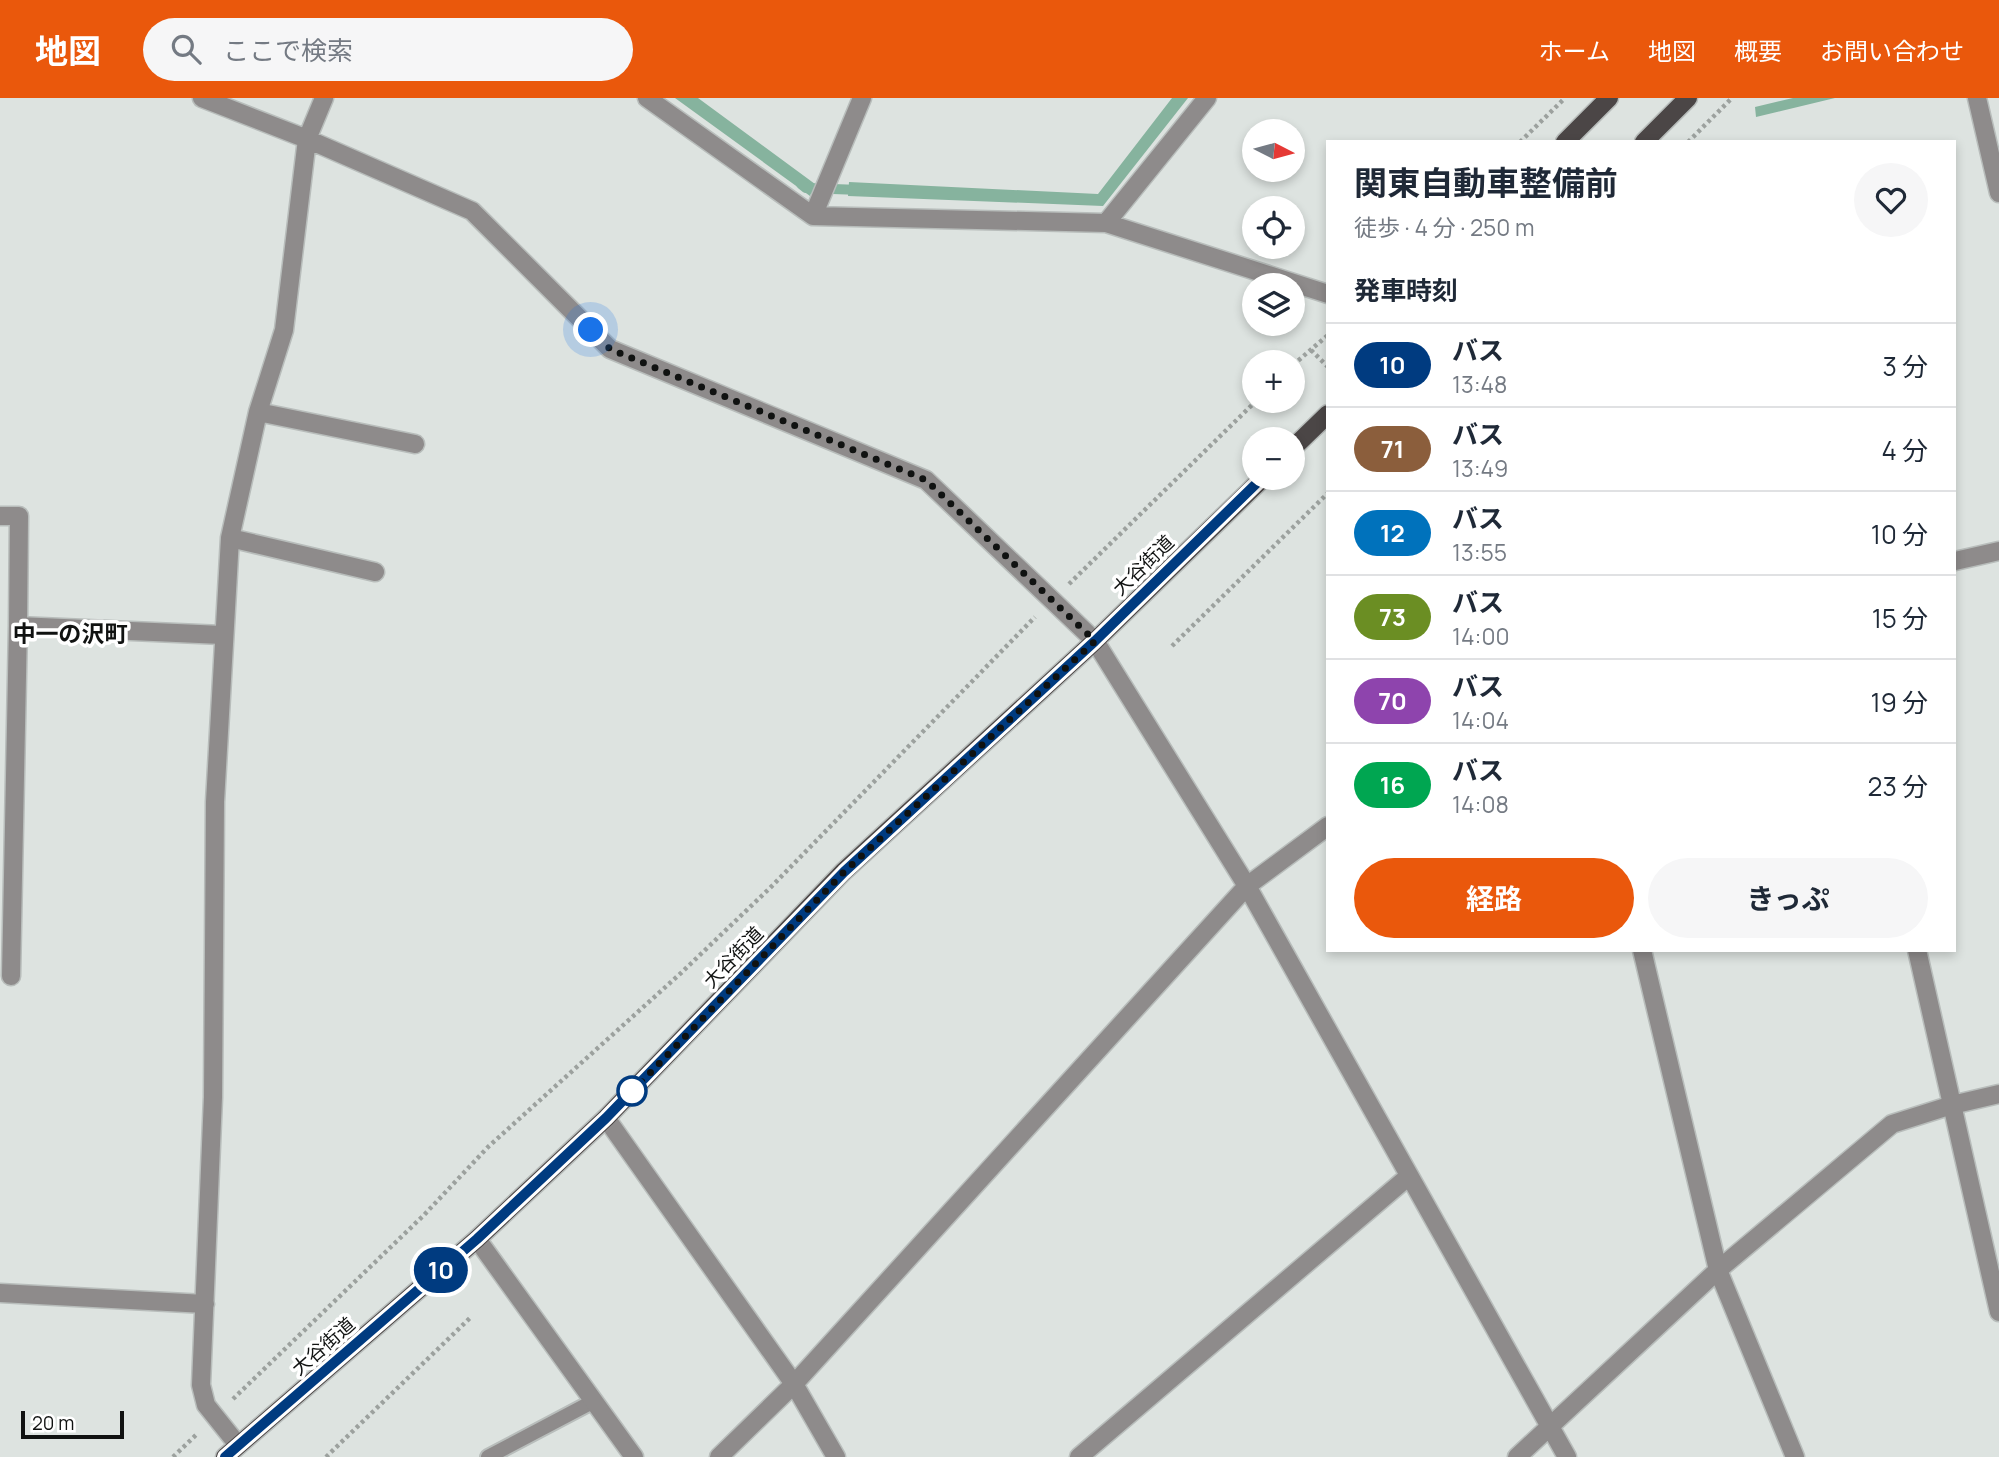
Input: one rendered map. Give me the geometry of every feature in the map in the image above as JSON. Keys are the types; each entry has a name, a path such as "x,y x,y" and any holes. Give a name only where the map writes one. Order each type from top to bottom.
{"main road":[{"path":"1567,140 1609,98"},
{"path":"1646,140 1688,98"},
{"path":"1305,436 1326,416"},
{"name":"大谷街道","path":"232,1451 477,1239 606,1118 844,872 1095,641 1251,490"}],"street":[{"path":"202,98 307,139 472,211 610,349 926,480 1095,641 1247,886 1567,1457"},
{"path":"232,1451 206,1405 201,1385 213,1070 215,802 222,635 230,538 258,412 284,330 307,139 324,98"},
{"path":"648,98 813,216 1106,223 1326,292"},
{"path":"813,216 862,98"},
{"path":"1106,223 1207,98"},
{"path":"1977,98 1999,193"},
{"path":"258,412 415,444"},
{"path":"0,516 19,516 10,976"},
{"path":"230,538 375,572"},
{"path":"1956,561 1999,551"},
{"path":"18,626 222,635"},
{"path":"719,1457 794,1384 1247,886 1326,827"},
{"path":"1642,952 1717,1270 1795,1457"},
{"path":"1917,952 1999,1312"},
{"path":"1517,1457 1717,1270 1892,1124 1999,1094"},
{"path":"606,1118 794,1384 836,1457"},
{"path":"1079,1457 1409,1176"},
{"path":"477,1239 634,1457"},
{"path":"0,1293 205,1304"}],"lane":[{"path":"488,1457 594,1401"}],"path":[{"path":"1522,140 1565,98"},
{"path":"1690,140 1732,98"},
{"path":"1305,355 1326,337"},
{"path":"1311,350 1326,365"},
{"path":"1095,558 1244,413"},
{"path":"1172,646 1326,495"},
{"path":"251,1380 425,1215 479,1154 681,973 772,886 1008,643"},
{"path":"326,1457 470,1318"}],"shaded area":[{"path":"675,98 698,98 815,184 810,196"},
{"path":"1172,98 1188,98 1103,206 848,196 849,182 1098,194"},
{"path":"1793,98 1835,98 1756,117 1755,107"}],"waterway":[{"path":"801,184 806,188 860,190"}],"bus line":[{"name":"10","path":"225,1457 477,1239 606,1118 844,872 1095,641 1250,490"}],"district":[{"name":"中一の沢町","path":"70,633"}],"route":[{"path":"591,330 610,349 926,480 1095,641 844,872 624,1100 632,1091"}]}
